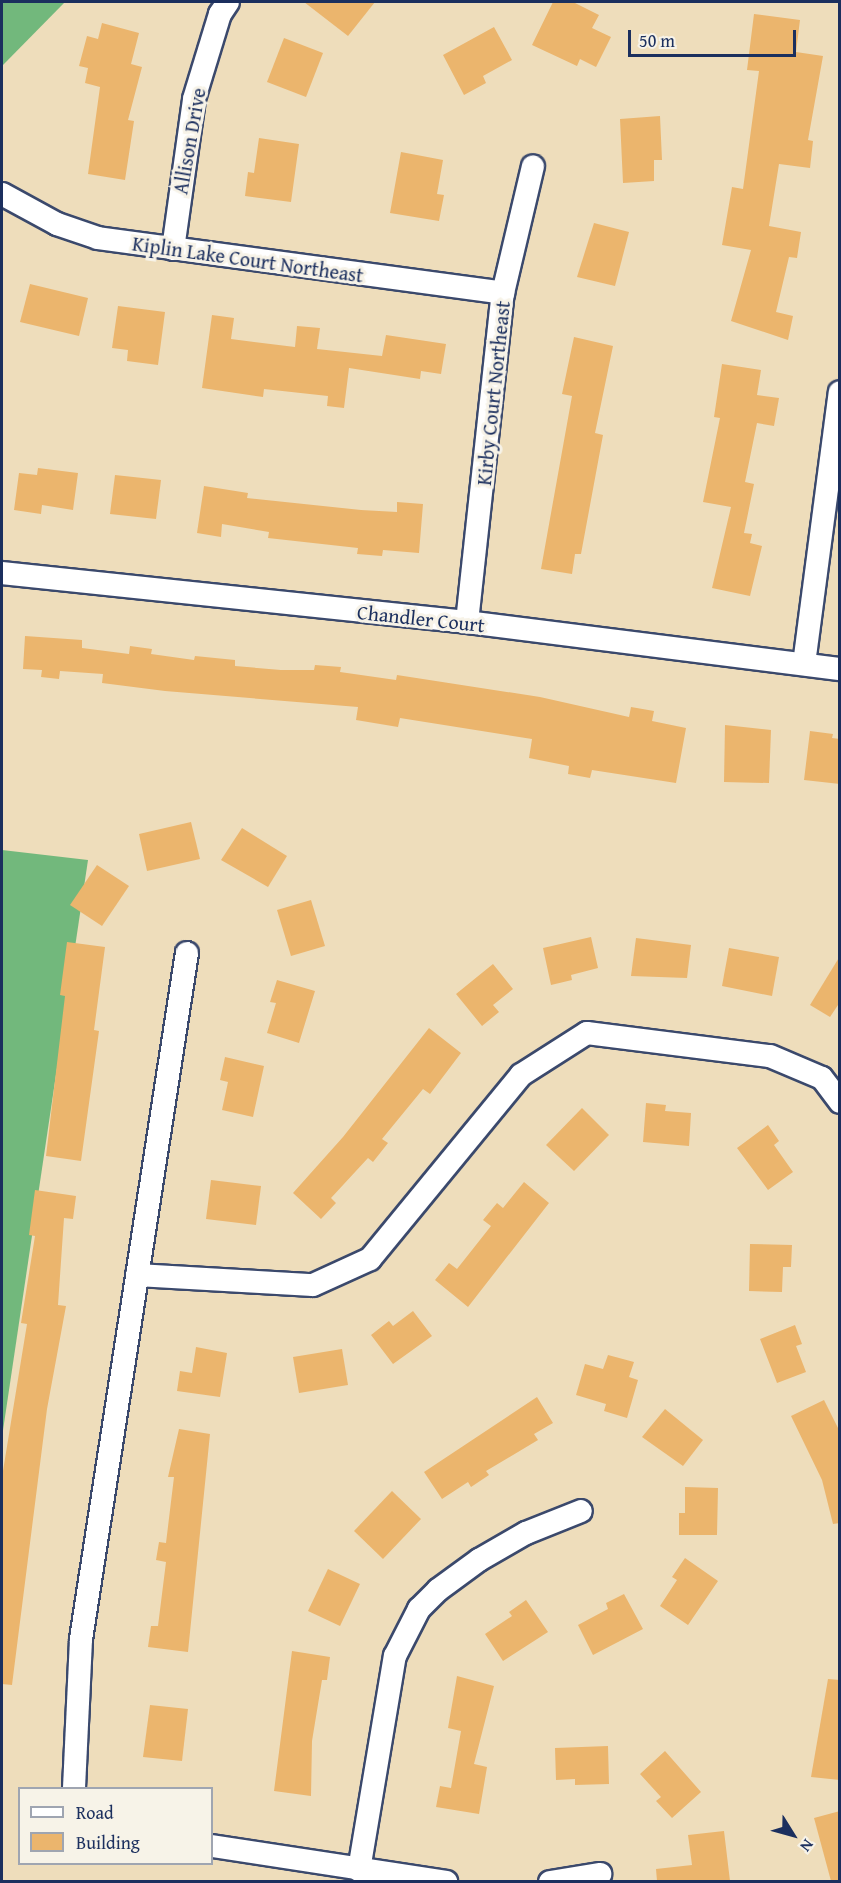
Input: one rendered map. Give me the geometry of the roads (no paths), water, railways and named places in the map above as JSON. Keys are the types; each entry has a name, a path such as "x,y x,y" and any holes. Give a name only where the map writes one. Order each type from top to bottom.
{"street":[{"name":"Allison Drive","path":"173,249 194,99 220,14 228,2"},
{"name":"Kirby Court Northeast","path":"467,622 503,293 533,166"},
{"name":"Kiplin Lake Court Northeast","path":"2,194 57,224 98,238 503,293"},
{"path":"804,664 840,392"},
{"name":"Chandler Court","path":"2,573 467,622 840,669"},
{"path":"74,1787 81,1639 187,953"},
{"path":"137,1275 313,1285 370,1259 521,1075 587,1033 770,1056 822,1078 840,1102"},
{"path":"359,1870 395,1656 419,1609 438,1590 479,1560 526,1533 581,1511"},
{"path":"213,1846 359,1870 446,1881"},
{"path":"550,1881 600,1874"}]}
